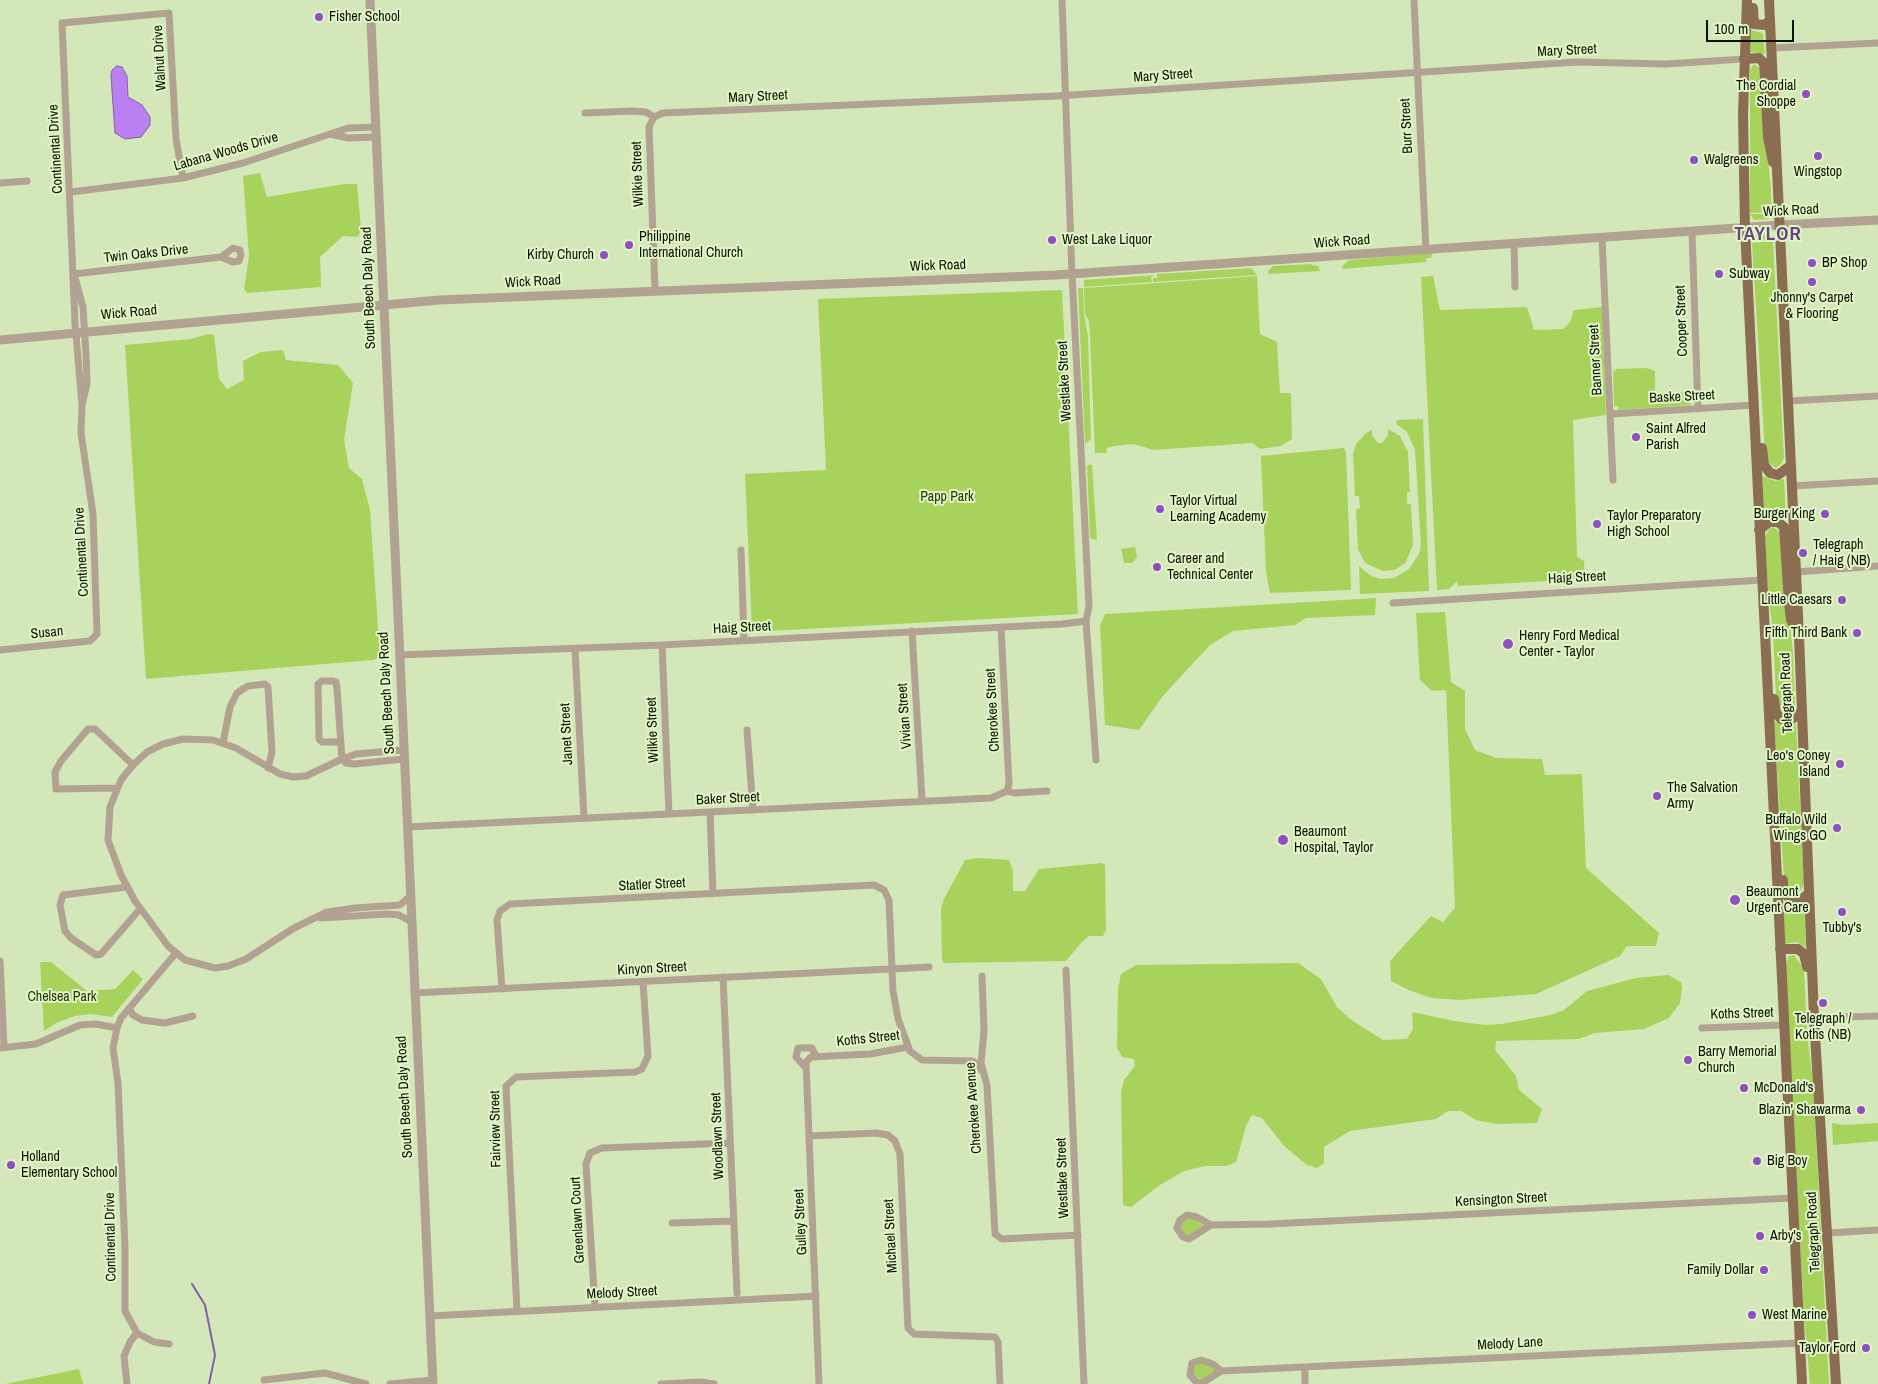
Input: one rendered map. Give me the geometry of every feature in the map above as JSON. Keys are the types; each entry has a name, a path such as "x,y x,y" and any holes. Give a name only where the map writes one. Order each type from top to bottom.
{"main road":[{"name":"Telegraph Road","path":"1747,0 1743,157 1745,228 1802,1384"},
{"path":"1753,0 1754,24 1765,25 1770,20"},
{"name":"Telegraph Road","path":"1769,0 1799,636 1814,1018 1836,1384"},
{"path":"1744,59 1759,58 1764,63 1769,148 1778,176"},
{"path":"1753,370 1759,387 1764,465 1766,470 1774,474 1782,473 1790,466"},
{"path":"1759,530 1769,522 1778,522 1784,527 1791,620 1799,636"},
{"path":"1762,593 1771,632 1776,713 1781,719 1788,720 1796,718 1802,711"},
{"path":"1772,793 1779,817 1786,896 1794,900 1802,899 1808,894"},
{"path":"1780,949 1798,949 1804,954 1812,1056 1818,1071"},
{"path":"1799,1327 1806,1356 1808,1384"}],"street":[{"name":"South Beech Daly Road","path":"370,0 410,921 433,1382"},
{"name":"Westlake Street","path":"1062,0 1072,274 1089,606 1086,621 1096,760"},
{"name":"Burr Street","path":"1414,0 1426,250"},
{"name":"Walnut Drive","path":"62,23 169,13 176,139 183,178"},
{"name":"Continental Drive","path":"62,23 74,274 83,307 80,332 87,384 82,405 82,441 93,514 98,629 96,637"},
{"path":"1772,48 1878,43"},
{"name":"Mary Street","path":"584,113 632,111 646,112 654,117 663,113 1066,95 1577,62 1666,64 1744,59"},
{"name":"Wilkie Street","path":"654,117 649,127 655,290"},
{"name":"Labana Woods Drive","path":"71,192 183,178 243,163 348,128 376,126"},
{"name":"Labana Woods Drive","path":"327,134 348,138 376,137"},
{"path":"0,183 27,181"},
{"name":"Wick Road","path":"0,340 383,303 655,290 1072,274 1780,225 1878,220"},
{"name":"Cooper Street","path":"1692,232 1698,409"},
{"name":"Banner Street","path":"1602,238 1613,480"},
{"path":"1514,244 1515,287"},
{"name":"Twin Oaks Drive","path":"74,274 221,257"},
{"path":"1788,401 1878,396"},
{"name":"Baske Street","path":"1611,414 1755,405"},
{"path":"1792,486 1878,481"},
{"path":"741,550 744,640"},
{"path":"1796,572 1878,566"},
{"name":"Haig Street","path":"1393,603 1762,580"},
{"name":"Haig Street","path":"398,655 662,645 1086,621"},
{"name":"Cherokee Street","path":"1001,627 1009,784 1007,791"},
{"name":"Vivian Street","path":"912,631 922,800"},
{"name":"Susan","path":"0,650 86,642 96,637"},
{"name":"Wilkie Street","path":"662,645 669,814"},
{"name":"Janet Street","path":"575,649 584,818"},
{"path":"341,742 322,742 319,738 318,684 320,682 336,682 341,742 342,759 346,763 404,760"},
{"path":"223,743 230,707 237,693 248,686 265,684 268,687 272,752 268,768"},
{"path":"116,788 56,789 55,772 61,761 88,729 95,729 133,765"},
{"path":"747,730 753,810"},
{"path":"403,750 356,754 315,773 298,778 280,774 223,743 198,738 173,741 148,752 133,765 116,788 108,820 108,840 116,864 127,887 161,938 185,960 200,966 215,968 228,966 246,959 294,928 340,910 400,905 409,897"},
{"name":"Baker Street","path":"407,827 991,798 1007,791 1048,792"},
{"path":"710,812 713,894"},
{"name":"Statler Street","path":"502,989 497,920 500,911 507,905 871,885 884,890 889,900 891,968"},
{"path":"127,887 63,895 60,905 65,931 70,938 96,955 101,954 140,909"},
{"path":"315,919 387,914 399,915 410,921"},
{"name":"Continental Drive","path":"138,1333 127,1318 124,1304 126,1279 125,1238 118,1083 113,1048 117,1028 129,1008 176,953"},
{"path":"0,961 2,1048 36,1044 80,1025 96,1024 117,1028"},
{"name":"Kinyon Street","path":"414,993 929,966"},
{"path":"891,968 897,1014 908,1047"},
{"name":"Westlake Street","path":"1066,970 1084,1384"},
{"name":"Cherokee Avenue","path":"982,976 983,1072 987,1085 994,1231 997,1237 1002,1239 1078,1235"},
{"name":"Woodlawn Street","path":"723,977 737,1293"},
{"name":"Fairview Street","path":"517,1311 506,1086 516,1077 635,1072 642,1069 647,1063 648,1056 643,982"},
{"path":"129,1008 133,1015 142,1020 165,1022 193,1016"},
{"path":"1814,1018 1878,1016"},
{"name":"Koths Street","path":"1702,1028 1783,1025"},
{"name":"Koths Street","path":"806,1064 816,1056 870,1054 908,1047 914,1055 922,1060 967,1060 976,1063 983,1072"},
{"name":"Gulley Street","path":"816,1056 812,1048 798,1048 796,1058 806,1064 819,1384"},
{"name":"Michael Street","path":"809,1136 876,1133 888,1135 895,1141 900,1154 910,1331 914,1334 994,1337 998,1342 1000,1384"},
{"name":"Greenlawn Court","path":"594,1307 586,1164 590,1153 602,1148 730,1143"},
{"name":"Kensington Street","path":"1211,1226 1197,1217 1187,1215 1180,1220 1177,1228 1183,1237 1189,1239 1211,1226 1792,1198"},
{"path":"672,1223 734,1221"},
{"path":"1828,1233 1878,1230"},
{"name":"Melody Street","path":"430,1316 816,1296"},
{"path":"127,1384 124,1356 130,1342 138,1333 154,1342 169,1344"},
{"name":"Melody Lane","path":"1221,1371 1800,1343"},
{"path":"1304,1367 1305,1384"},
{"path":"264,1380 324,1373 366,1384"},
{"path":"390,1384 433,1382"},
{"path":"661,1384 701,1382 714,1384"}],"green space":[{"path":"1751,30 1763,33 1765,54 1750,52"},
{"path":"1754,64 1759,68 1771,189 1771,212 1750,213 1750,70"},
{"path":"260,173 267,197 344,184 357,184 361,229 358,237 343,236 320,257 321,287 247,293 244,289 249,257 243,176"},
{"path":"1750,214 1772,215 1768,219 1754,220"},
{"path":"1771,233 1773,239 1751,241 1752,234"},
{"path":"1773,241 1784,458 1776,468 1768,462 1765,453 1752,243"},
{"path":"1432,253 1431,258 1426,258 1426,262 1342,269 1343,265 1350,260"},
{"path":"1310,264 1318,266 1320,271 1268,274 1268,271 1273,266"},
{"path":"1251,268 1257,275 1153,282 1153,278 1157,278 1157,274"},
{"path":"1156,275 1151,277 1152,282 1084,287 1084,280"},
{"path":"1257,276 1260,334 1277,342 1280,393 1291,393 1292,439 1281,446 1260,449 1252,443 1154,450 1134,444 1107,448 1106,453 1095,453 1089,322 1085,314 1084,288"},
{"path":"1433,276 1440,310 1527,307 1534,330 1563,329 1570,322 1574,310 1602,307 1606,415 1573,420 1577,557 1584,561 1585,579 1458,586 1457,581 1449,589 1437,590 1421,277"},
{"path":"1078,288 1083,288 1084,314 1088,336 1091,439 1085,444"},
{"name":"Papp Park","path":"1062,290 1078,614 752,632 745,474 826,470 818,299"},
{"path":"208,334 214,335 219,379 227,389 244,380 243,361 261,352 283,350 286,360 338,365 353,383 344,440 349,468 362,479 370,510 380,657 373,660 146,679 125,345 191,339"},
{"path":"1648,368 1655,371 1655,393 1690,392 1691,405 1618,410 1618,406 1614,406 1613,372 1615,369 1616,373 1616,369"},
{"path":"1423,419 1429,591 1360,594 1359,566 1371,576 1381,579 1394,578 1409,569 1419,554 1421,545 1415,450 1407,432 1396,424 1397,420"},
{"path":"1388,429 1400,436 1408,452 1410,492 1407,492 1407,504 1411,504 1413,545 1406,562 1395,570 1383,571 1365,563 1358,549 1356,509 1360,508 1359,496 1355,496 1353,454 1356,444 1366,433 1372,430 1372,435 1378,443 1382,443 1388,435"},
{"path":"1344,448 1346,453 1351,590 1270,593 1266,572 1261,456"},
{"path":"1092,465 1097,539 1095,540 1090,538 1087,466"},
{"path":"1762,476 1776,481 1784,479 1786,519 1777,514 1764,516"},
{"path":"1774,527 1781,534 1793,654 1795,705 1787,714 1780,707 1776,695 1773,631 1768,594 1765,536 1769,529"},
{"path":"1135,547 1137,557 1132,563 1124,563 1121,549"},
{"path":"1376,598 1375,615 1306,618 1295,625 1233,631 1210,645 1162,697 1139,730 1105,725 1100,626 1105,614"},
{"path":"1445,612 1451,682 1465,691 1465,729 1475,750 1496,758 1542,759 1545,775 1582,774 1586,868 1659,933 1656,946 1627,946 1620,956 1536,994 1459,1000 1431,998 1391,981 1390,961 1431,916 1443,922 1455,908 1446,690 1432,691 1420,680 1416,613"},
{"path":"1774,721 1782,725 1796,724 1804,884 1800,892 1795,894 1790,890 1784,878"},
{"path":"978,858 1009,860 1013,871 1013,891 1025,891 1039,869 1102,863 1105,865 1106,930 1103,936 1089,936 1066,961 944,963 942,960 941,909 944,899 965,860"},
{"path":"1782,901 1791,906 1804,904 1806,947 1796,942 1784,944"},
{"path":"1794,955 1804,969 1807,1033 1813,1082 1829,1384 1810,1384 1804,1317 1785,965 1789,956"},
{"name":"Chelsea Park","path":"40,962 51,962 87,991 115,989 133,970 143,979 112,1017 90,1014 75,1016 56,1023 44,1031"},
{"path":"1298,963 1321,979 1337,1007 1350,1019 1383,1040 1407,1039 1413,1029 1412,1012 1454,1021 1485,1025 1501,1024 1551,1015 1564,1010 1587,991 1636,978 1668,975 1681,982 1682,988 1680,1003 1669,1018 1644,1029 1595,1033 1579,1039 1496,1041 1495,1050 1516,1076 1519,1090 1542,1109 1537,1123 1496,1124 1476,1120 1461,1111 1448,1111 1436,1119 1350,1131 1324,1147 1324,1163 1317,1168 1307,1165 1284,1146 1262,1118 1252,1115 1246,1126 1236,1162 1226,1166 1205,1166 1184,1171 1160,1185 1131,1207 1123,1205 1121,1092 1124,1080 1135,1066 1134,1059 1122,1057 1117,1048 1118,989 1121,974 1136,965"},
{"path":"1832,1123 1844,1125 1878,1123 1878,1141 1833,1145"},
{"path":"1184,1218 1194,1218 1204,1226 1189,1235 1185,1235 1180,1230"},
{"path":"1198,1363 1206,1364 1217,1370 1204,1379 1196,1378 1192,1370"},
{"path":"79,1369 83,1384 5,1384"}],"shaded area":[{"path":"117,66 122,67 127,76 128,97 142,105 150,117 150,125 141,137 125,139 115,133 111,76 112,70"}],"waterway":[{"path":"192,1284 205,1305 215,1355 209,1384"}],"place":[{"name":"Fisher School","path":"319,17"},
{"name":"The Cordial Shoppe","path":"1806,94"},
{"name":"Wingstop","path":"1818,156"},
{"name":"Walgreens","path":"1694,160"},
{"name":"West Lake Liquor","path":"1052,240"},
{"name":"Philippine International Church","path":"629,245"},
{"name":"Kirby Church","path":"604,255"},
{"name":"BP Shop","path":"1812,263"},
{"name":"Subway","path":"1719,274"},
{"name":"Jhonny's Carpet & Flooring","path":"1812,282"},
{"name":"Saint Alfred Parish","path":"1636,437"},
{"name":"Taylor Virtual Learning Academy","path":"1160,509"},
{"name":"Burger King","path":"1825,514"},
{"name":"Taylor Preparatory High School","path":"1597,524"},
{"name":"Telegraph / Haig (NB)","path":"1803,553"},
{"name":"Career and Technical Center","path":"1157,567"},
{"name":"Little Caesars","path":"1842,600"},
{"name":"Fifth Third Bank","path":"1857,633"},
{"name":"Henry Ford Medical Center - Taylor","path":"1508,644"},
{"name":"Leo's Coney Island","path":"1840,764"},
{"name":"The Salvation Army","path":"1657,796"},
{"name":"Buffalo Wild Wings GO","path":"1837,828"},
{"name":"Beaumont Hospital, Taylor","path":"1283,840"},
{"name":"Beaumont Urgent Care","path":"1735,900"},
{"name":"Tubby's","path":"1842,912"},
{"name":"Telegraph / Koths (NB)","path":"1823,1003"},
{"name":"Barry Memorial Church","path":"1688,1060"},
{"name":"McDonald's","path":"1744,1088"},
{"name":"Blazin' Shawarma","path":"1861,1110"},
{"name":"Big Boy","path":"1757,1161"},
{"name":"Holland Elementary School","path":"11,1165"},
{"name":"Arby's","path":"1760,1236"},
{"name":"Family Dollar","path":"1764,1270"},
{"name":"West Marine","path":"1752,1315"},
{"name":"Taylor Ford","path":"1866,1348"}],"district":[{"name":"TAYLOR","path":"1768,235"}]}
